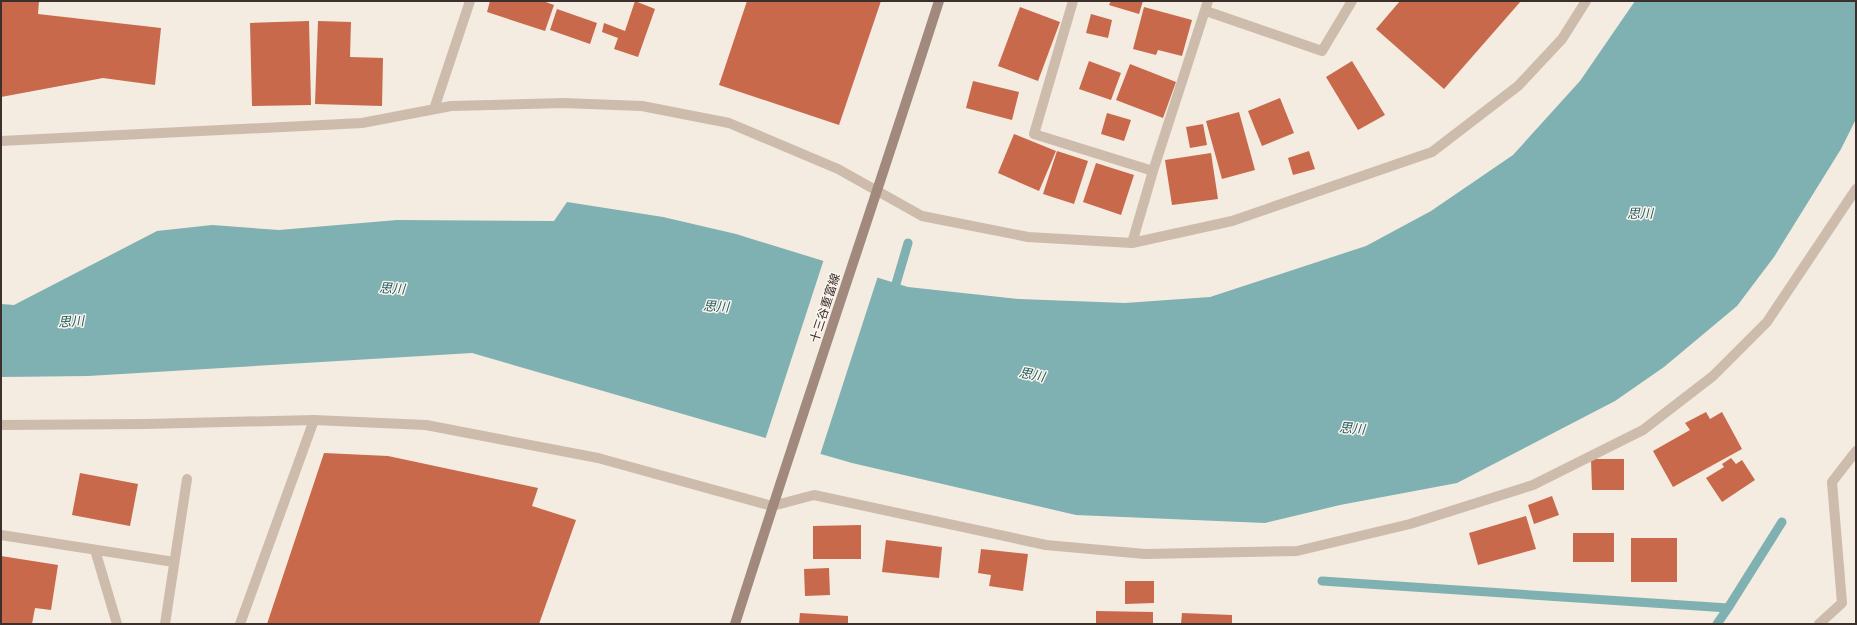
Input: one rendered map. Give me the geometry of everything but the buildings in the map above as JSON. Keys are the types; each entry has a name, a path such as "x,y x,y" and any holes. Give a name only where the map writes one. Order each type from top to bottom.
{"main road":[{"name":"十三谷重富線","path":"735,624 772,506 878,192 939,1"}],"street":[{"path":"434,109 470,1"},
{"path":"1073,1 1034,134 1153,171"},
{"path":"1132,243 1153,171 1207,6 1322,51 1352,1"},
{"path":"1,141 362,123 451,106 563,103 642,106 729,123 838,169 922,216 1028,237 1132,243 1232,221 1432,152 1518,86 1562,39 1586,1"},
{"path":"1,425 145,424 314,420 426,425 598,458 772,506 814,495 1046,545 1145,554 1297,551 1410,524 1533,485 1643,430 1713,376 1767,322 1856,189"},
{"path":"240,624 314,420"},
{"path":"1819,624 1842,603 1832,482 1856,452"},
{"path":"165,624 187,479"},
{"path":"1,535 174,562"},
{"path":"95,550 117,624"}],"water":[{"name":"思川","path":"1635,1 1856,1 1856,119 1841,149 1774,257 1737,306 1664,367 1615,401 1457,483 1340,505 1265,523 1076,515 852,463 472,353 88,376 1,377 1,304 14,305 157,231 212,225 279,230 397,220 554,221 567,202 663,217 736,234 908,287 1019,299 1125,303 1210,297 1366,246 1431,211 1513,155 1580,81"}],"pier":[{"path":"824,259 878,276 820,455 765,440"}],"waterway":[{"path":"893,294 908,243"},
{"path":"1728,608 1782,522"},
{"path":"1322,581 1728,608 1717,624"}]}
